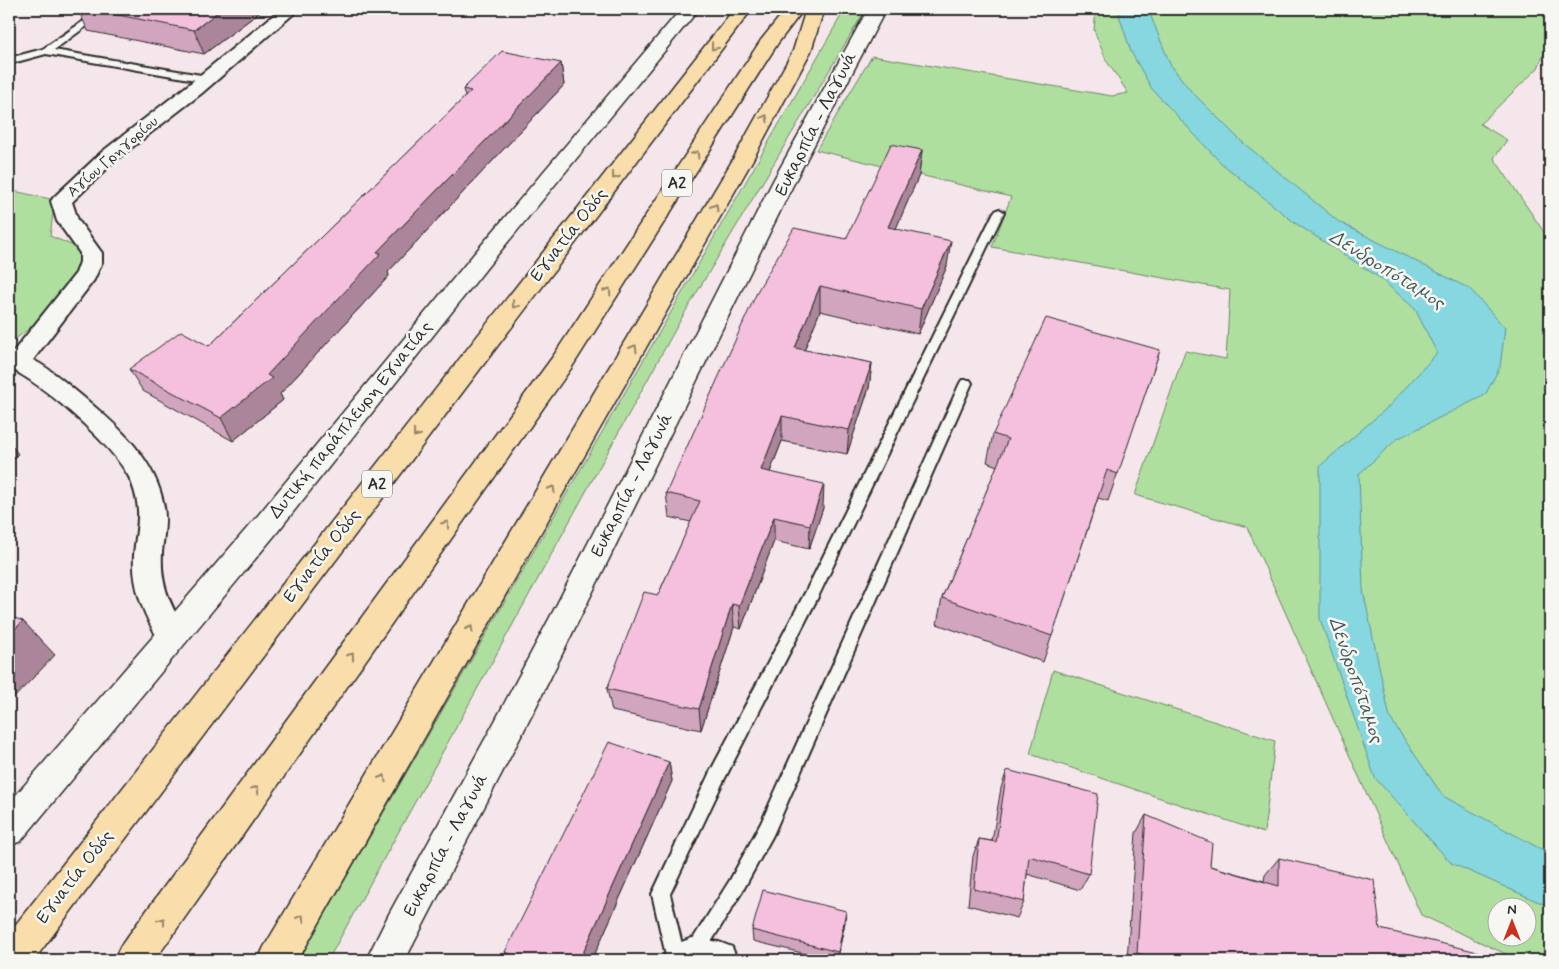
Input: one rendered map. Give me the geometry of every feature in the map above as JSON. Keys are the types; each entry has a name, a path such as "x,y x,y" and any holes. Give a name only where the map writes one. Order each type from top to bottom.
{"highway":[{"name":"Εγνατία Οδός","path":"11,960 743,9"},
{"name":"Α2","path":"134,960 563,361 770,40 795,9"},
{"path":"277,960 742,161 802,51 815,9"}],"street":[{"name":"Αγίου Γρηγορίου","path":"13,361 86,274 91,262 91,253 68,221 61,201 110,155 207,79 291,9"},
{"name":"Δυτική παράπλευρη Εγνατίας","path":"9,829 265,527 475,267 690,9"},
{"name":"Ευκαρπία - Λαγυνά","path":"385,960 524,699 747,257 845,66 877,9"},
{"path":"13,361 34,370 108,432 135,466 146,488 151,508 147,576 151,595 160,617 172,636"}],"lane":[{"path":"9,61 46,51 106,9"},
{"path":"46,51 207,79"},
{"path":"692,959 661,894 716,778 816,586 1000,212"},
{"path":"692,959 736,886 767,829 966,383"}],"shaded area":[{"path":"9,9 1550,9 1550,960 9,960"}],"green space":[{"path":"845,9 866,9 681,319 328,960 299,960"},
{"path":"1096,9 1550,9 1550,18 1547,22 1550,39 1538,68 1480,124 1507,140 1494,158 1550,241 1550,960 1519,960 1489,946 1536,946 1536,896 1486,896 1486,945 1421,915 1247,527 1135,495 1185,351 1226,359 1230,290 992,247 1011,197 816,150 872,56 1112,96 1128,93 1106,60 1094,30"},
{"path":"9,190 55,200 50,236 91,253 67,299 9,344"},
{"path":"1053,670 1275,741 1264,833 1030,754"}],"water":[{"name":"Δενδροπόταμος","path":"1120,9 1148,9 1170,64 1191,91 1240,140 1339,222 1470,289 1505,328 1500,367 1485,395 1397,439 1359,474 1363,590 1390,718 1443,796 1550,854 1550,907 1536,901 1536,896 1525,896 1451,863 1375,778 1320,619 1320,466 1389,406 1437,353 1415,309 1380,278 1295,223 1221,163 1152,89 1131,52 1119,15"}],"building":[{"path":"88,9 222,9 194,30"},
{"path":"502,51 561,63 377,252 381,253 267,375 272,378 221,418 129,369 181,331 209,346 471,91 463,89"},
{"path":"891,144 922,150 888,227 951,241 921,309 820,286 795,348 872,363 849,430 782,416 761,470 824,484 810,525 774,517 739,606 732,604 699,709 607,689 644,592 658,595 700,501 666,493 758,290 794,228 846,239"},
{"path":"1046,318 1160,350 1118,474 1107,470 1052,636 942,598 1008,439 993,434"},
{"path":"9,616 23,621 9,635"},
{"path":"609,742 669,762 580,960 527,960 505,952"},
{"path":"1007,770 1098,794 1089,874 1029,856 1024,902 974,889 979,839 996,842"},
{"path":"1146,815 1212,843 1210,866 1279,886 1279,858 1374,880 1380,929 1478,952 1491,960 1158,960 1137,953"},
{"path":"763,890 846,911 838,952 752,930"}]}
